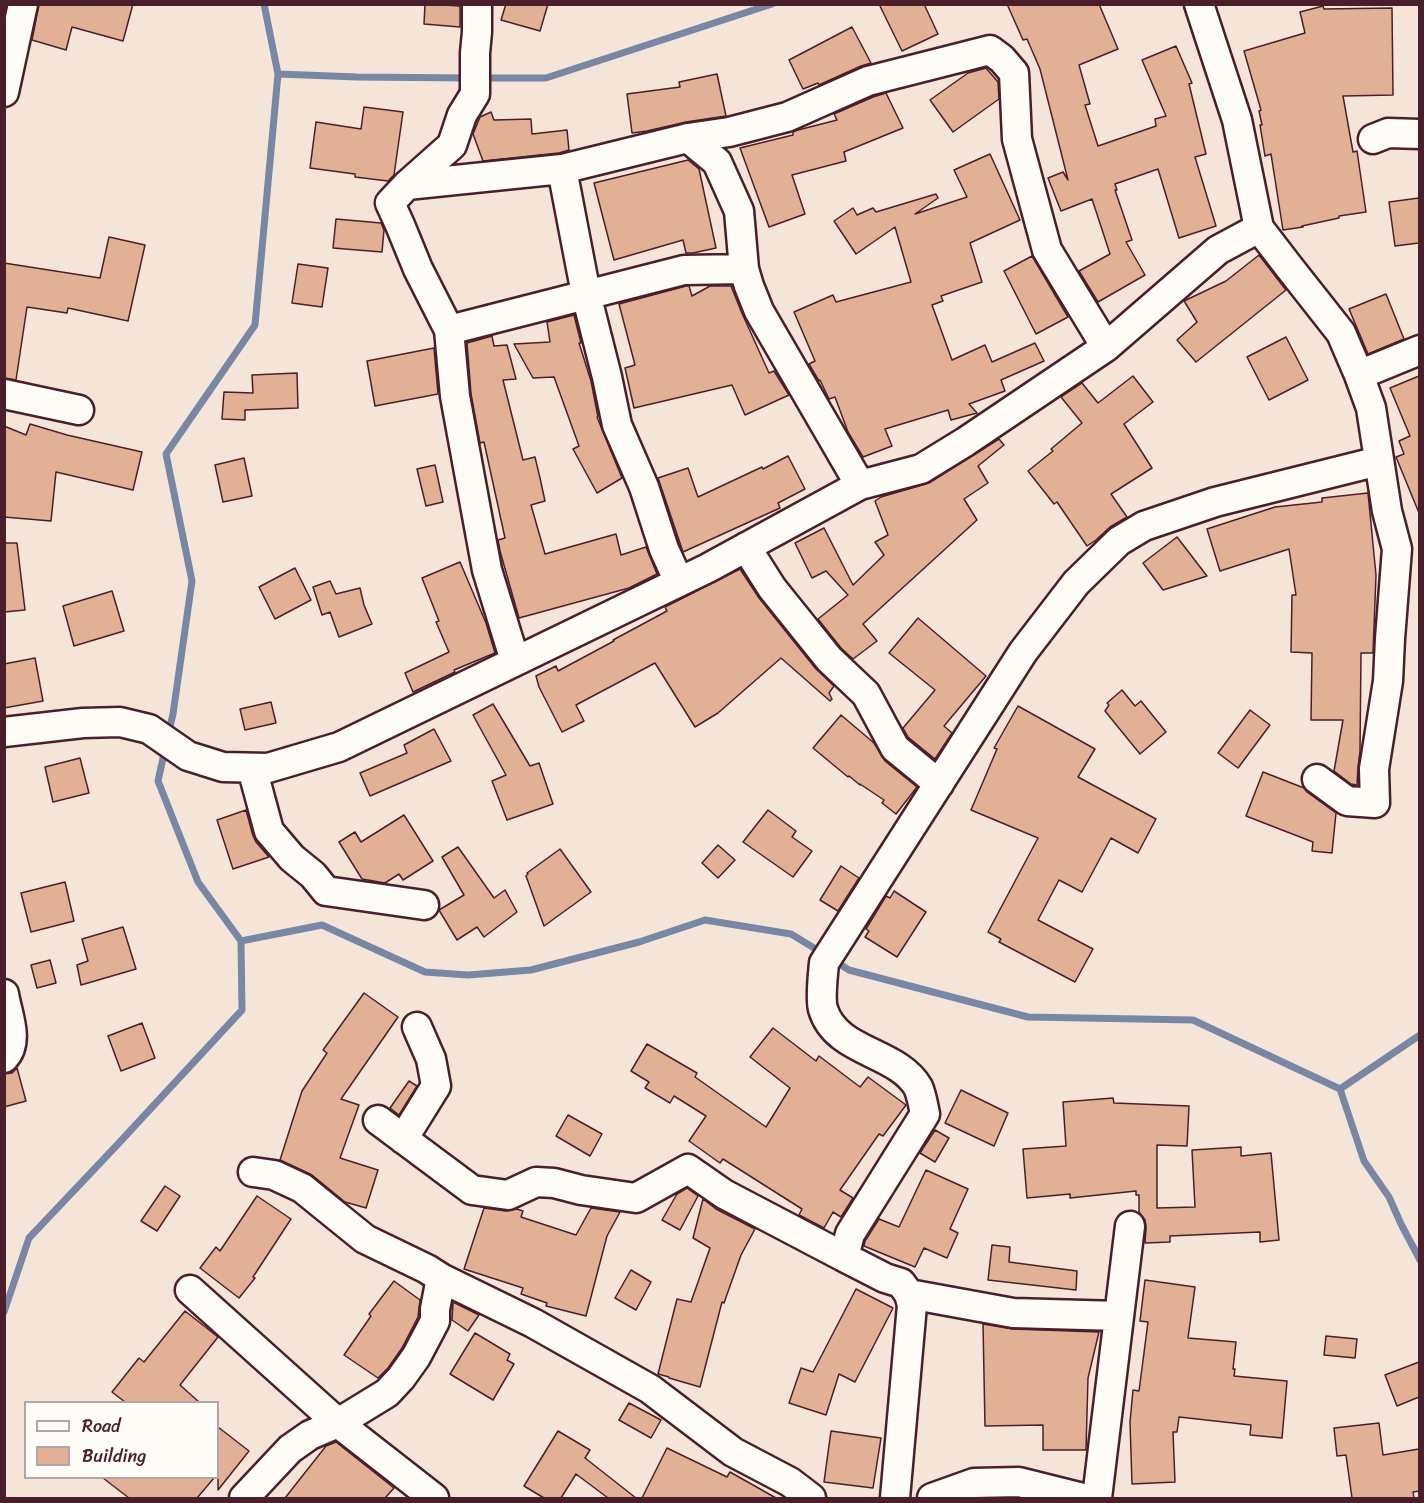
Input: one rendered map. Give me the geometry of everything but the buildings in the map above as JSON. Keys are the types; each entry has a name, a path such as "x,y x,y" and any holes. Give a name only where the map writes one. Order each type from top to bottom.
{"street":[{"path":"4,92 23,4"},
{"path":"477,4 476,94 462,115 452,145 398,193 390,203 418,270 449,330 455,396 488,570 515,661"},
{"path":"1199,4 1236,120 1259,228 1341,333 1371,408 1387,511 1408,548 1390,639 1388,681 1374,769 1375,802 1347,801 1317,779"},
{"path":"407,185 562,169 688,138 729,132 787,117 868,81 990,50 1002,58 1014,73 1017,139 1047,250 1106,347"},
{"path":"717,162 729,132"},
{"path":"1373,139 1389,133 1419,134"},
{"path":"688,138 717,162 739,211 744,268 759,311 860,485"},
{"path":"562,169 586,294 616,424 644,487 664,549 680,582"},
{"path":"4,732 83,723 120,722 149,729 188,756 224,767 268,768 339,747 680,582 860,485 921,469 1106,347 1218,250 1259,228"},
{"path":"449,330 684,270 744,268"},
{"path":"1359,375 1419,350"},
{"path":"4,393 79,410"},
{"path":"844,1257 850,1234 925,1114 917,1086 900,1069 844,1038 829,1024 822,1007 828,957 1023,652 1076,584 1119,541 1144,526 1215,502 1379,461"},
{"path":"746,547 772,588 829,659 866,694 895,748 939,784"},
{"path":"252,768 269,831 292,858 313,875 326,891 424,905"},
{"path":"4,994 13,1037 8,1054 4,1058"},
{"path":"403,1139 436,1086 431,1059 417,1028"},
{"path":"378,1120 472,1190 508,1195 536,1182 636,1198 688,1169 724,1194 885,1278 901,1283 909,1294 912,1305 895,1498"},
{"path":"253,1172 274,1175 303,1188 365,1239 533,1323 650,1389 733,1452 790,1482 812,1498"},
{"path":"1097,1498 1130,1226"},
{"path":"244,1498 290,1449 310,1435 338,1423 387,1393 401,1378 416,1357 435,1321 441,1278"},
{"path":"190,1290 338,1423 434,1498"},
{"path":"909,1294 1013,1313 1119,1316"},
{"path":"932,1498 974,1484 1019,1482 1083,1498"}],"waterway":[{"path":"168,735 192,581 166,454 255,325 278,74 264,4"},
{"path":"480,78 546,78 772,4"},
{"path":"278,74 469,78"},
{"path":"4,1312 29,1238 242,1010 241,941 198,882 158,781 165,749"},
{"path":"241,941 322,925 425,972 468,975 531,970 639,942 705,920 791,934 824,954"},
{"path":"833,960 849,970 1028,1017 1193,1020 1340,1089 1364,1161 1389,1197 1420,1260"},
{"path":"1340,1089 1420,1035"}]}
